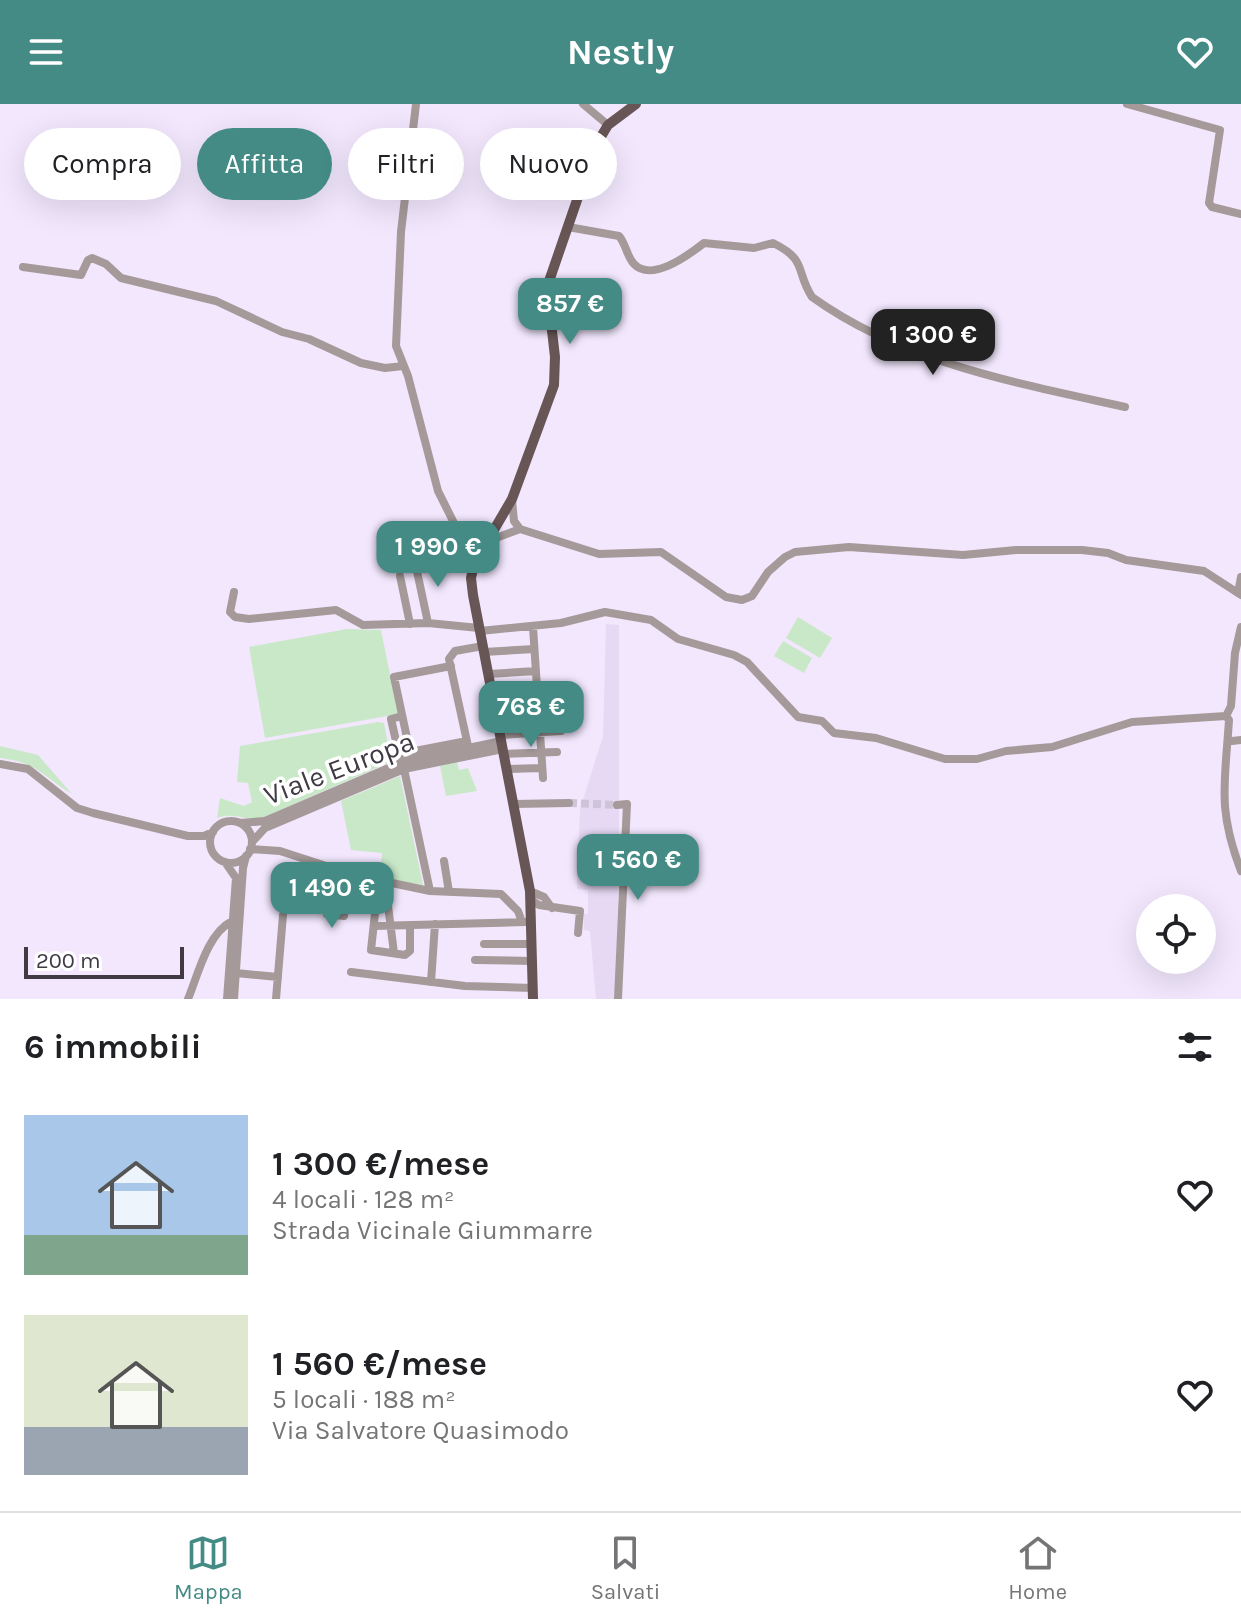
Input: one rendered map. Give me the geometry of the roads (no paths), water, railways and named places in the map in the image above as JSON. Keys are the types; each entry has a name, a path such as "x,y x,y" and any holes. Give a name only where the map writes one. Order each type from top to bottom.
{"main road":[{"path":"533,994 530,908 514,804 471,578 474,564 512,499 554,385 555,357 547,287 596,145 608,125 636,104"}],"street":[{"path":"416,104 401,232 396,346 438,491 458,531 472,546 469,562 471,578"},
{"path":"583,104 608,125"},
{"path":"1127,104 1220,130 1209,203 1212,207 1241,214"},
{"path":"568,227 619,236 634,265 644,269 678,263 704,243 754,248 773,243 799,262 812,297 872,333 940,363 1125,407"},
{"path":"23,267 81,275 92,258 106,264 121,278 216,301 282,332 309,339 369,366 403,366"},
{"path":"512,499 514,521 520,529 599,554 661,552 726,597 742,600 752,596 768,572 795,552 849,547 963,555 1016,550 1108,553 1126,560 1204,571 1240,596"},
{"path":"487,542 520,529"},
{"path":"415,562 428,623"},
{"path":"400,576 410,624"},
{"path":"1240,596 1241,577"},
{"path":"234,592 230,612 240,619 271,618 325,609 336,610 363,625 428,623 480,629 533,627 605,612 651,620 678,639 734,655 747,662 798,717 822,721 834,733 876,738 945,759 977,759 1006,751 1052,747 1132,722 1226,716"},
{"path":"533,627 543,778"},
{"path":"1241,627 1234,660 1231,706 1226,716 1228,739 1222,781 1224,816 1241,871"},
{"path":"451,666 394,677 410,752 468,744 451,666 449,659 455,651 534,649"},
{"path":"489,674 536,671"},
{"path":"493,694 537,692"},
{"path":"497,715 538,712"},
{"path":"402,716 391,719 430,891"},
{"path":"503,745 540,732 561,731"},
{"path":"1228,739 1241,740"},
{"name":"Viale Europa","path":"240,823 265,821 402,766 468,744 503,745"},
{"path":"503,745 557,752"},
{"name":"Viale Europa","path":"249,849 265,828 402,766 503,745"},
{"path":"0,764 28,769 77,808 188,836 204,836 222,824 240,823 248,831 249,849 234,999"},
{"path":"507,769 542,768"},
{"path":"514,804 569,803"},
{"path":"618,999 622,804"},
{"path":"212,851 213,832"},
{"path":"188,836 225,862 236,878 227,999"},
{"path":"225,862 239,861 249,849"},
{"path":"249,849 280,851 335,870 430,891 501,894 518,911 530,908 540,894 550,904 580,911 578,933"},
{"path":"444,861 449,892"},
{"path":"335,870 327,914 344,916 350,874"},
{"path":"380,881 392,926 394,953"},
{"path":"380,881 371,950 405,955 410,951 410,925"},
{"path":"374,926 435,924 530,908 540,909 550,904"},
{"path":"276,999 283,915"},
{"path":"188,999 212,941 232,921"},
{"path":"431,982 435,924"},
{"path":"484,944 532,944"},
{"path":"475,960 532,961"},
{"path":"351,972 533,994"},
{"path":"236,973 278,977"},
{"path":"464,999 465,986"},
{"path":"481,999 482,987"}],"tunnel":[{"path":"569,803 617,805"}]}
